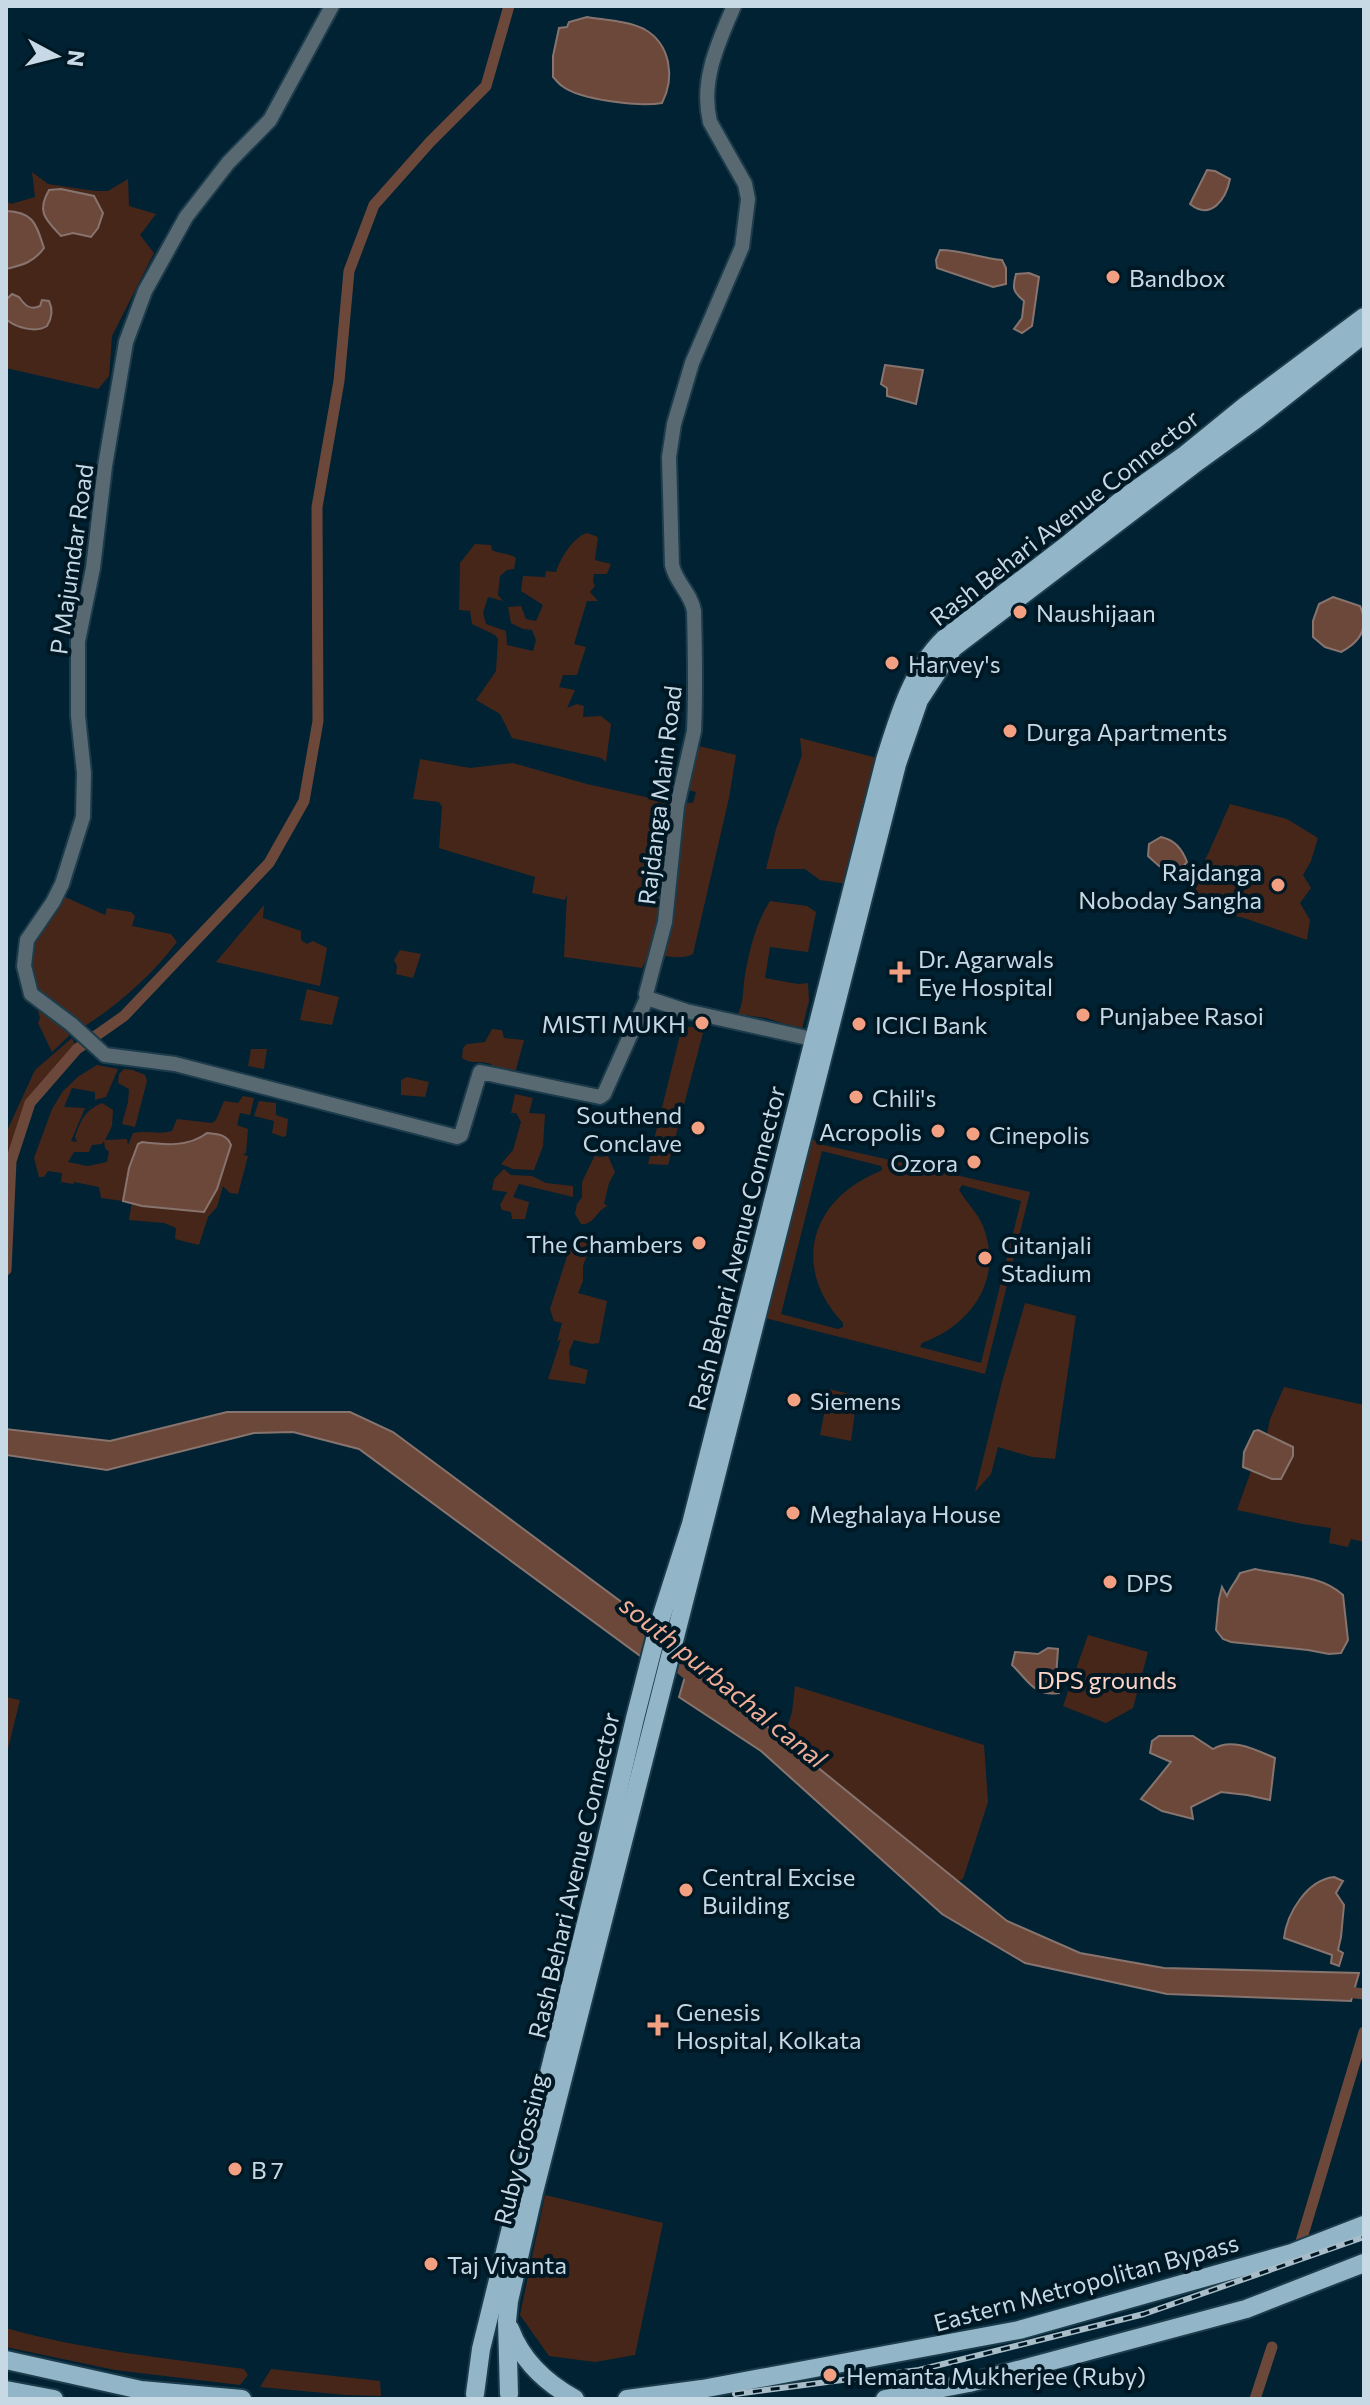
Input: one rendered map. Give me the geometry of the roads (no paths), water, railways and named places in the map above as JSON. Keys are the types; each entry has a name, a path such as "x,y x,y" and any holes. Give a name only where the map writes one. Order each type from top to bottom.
{"main road":[{"name":"Rash Behari Avenue Connector","path":"654,1682 677,1637 892,738 908,695 931,651 952,633 1124,498 1364,317"},
{"name":"Rash Behari Avenue Connector","path":"472,2396 481,2349 654,1682 659,1624 691,1524 821,1041 907,731 919,700 953,648 1364,334"},
{"name":"Ruby Crossing","path":"472,2396 492,2389 512,2397 507,2321 517,2263 654,1682"},
{"name":"Eastern Metropolitan Bypass","path":"627,2399 702,2389 1019,2330 1151,2283 1292,2253 1364,2225"},
{"path":"885,2399 969,2383 1246,2309 1364,2263"},
{"path":"507,2321 518,2347 533,2368 575,2399"},
{"path":"6,2360 141,2390 242,2399"},
{"path":"6,2390 54,2399"}],"street":[{"name":"P Majumdar Road","path":"332,6 270,120 228,163 186,217 145,291 126,342 105,466 93,568 78,641 83,817 62,884 29,935 23,960 31,994 101,1053 110,1057 175,1064 459,1137"},
{"name":"Rajdanga Main Road","path":"459,1137 480,1072 600,1097 647,998 665,922 677,806 694,731 694,611 693,603 672,565 669,457 685,381 742,247 748,199 745,184 710,122 707,111 711,64 734,6"},
{"path":"647,998 686,1011 821,1041"}],"waterway":[{"path":"6,1270 11,1161 30,1103 77,1049 124,1016 269,863 304,801 318,721 317,507 339,381 349,271 374,205 486,86 509,6"},
{"name":"south purbachal canal","path":"649,1643 698,1683"},
{"name":"south purbachal canal","path":"1340,1991 1364,1994"},
{"path":"1299,2248 1364,2032"},
{"path":"1255,2399 1272,2347"}],"railway":[{"path":"735,2394 919,2370 1144,2314 1364,2237"}],"place":[{"name":"Bandbox","path":"1113,277"},
{"name":"Naushijaan","path":"1020,612"},
{"name":"Harvey's","path":"892,663"},
{"name":"Durga Apartments","path":"1010,731"},
{"name":"Rajdanga Noboday Sangha","path":"1278,885"},
{"name":"Dr. Agarwals Eye Hospital","path":"900,972"},
{"name":"Punjabee Rasoi","path":"1083,1015"},
{"name":"MISTI MUKH","path":"702,1023"},
{"name":"ICICI Bank","path":"859,1024"},
{"name":"Chili's","path":"856,1097"},
{"name":"Southend Conclave","path":"698,1128"},
{"name":"Acropolis","path":"938,1131"},
{"name":"Cinepolis","path":"973,1134"},
{"name":"Ozora","path":"974,1162"},
{"name":"The Chambers","path":"699,1243"},
{"name":"Gitanjali Stadium","path":"985,1258"},
{"name":"Siemens","path":"794,1400"},
{"name":"Meghalaya House","path":"793,1513"},
{"name":"DPS","path":"1110,1582"},
{"name":"Central Excise Building","path":"686,1890"},
{"name":"Genesis Hospital, Kolkata","path":"658,2025"},
{"name":"B 7","path":"235,2169"},
{"name":"Taj Vivanta","path":"431,2264"},
{"name":"Hemanta Mukherjee (Ruby)","path":"830,2375"}],"park label":[{"name":"DPS grounds","path":"1107,1679"}]}
